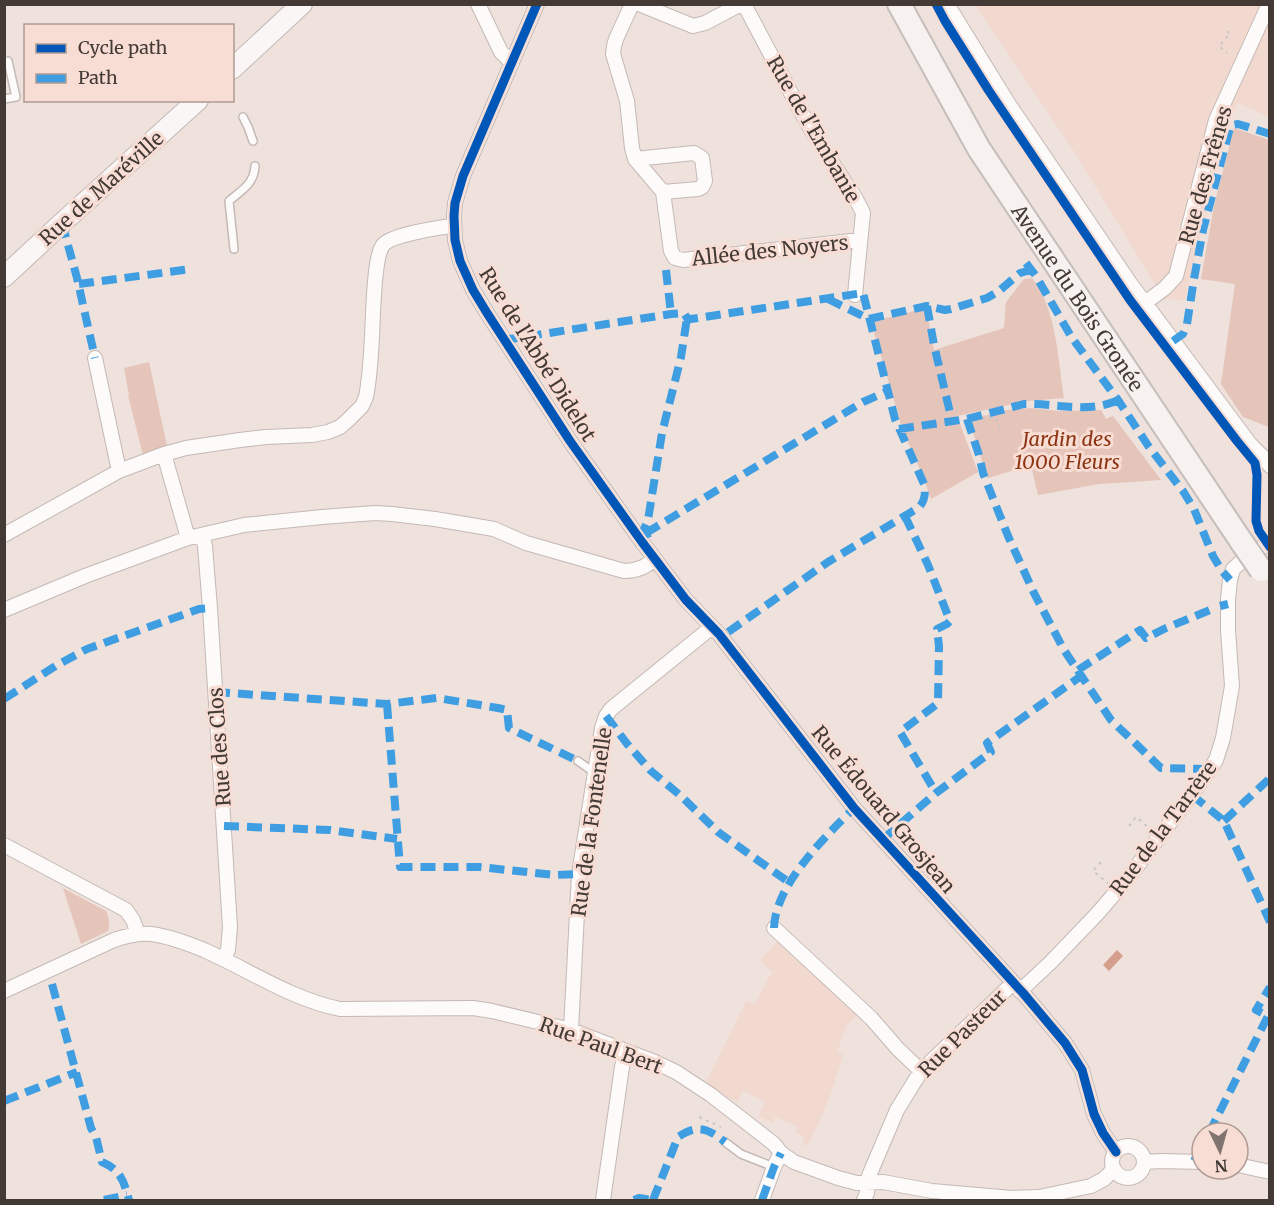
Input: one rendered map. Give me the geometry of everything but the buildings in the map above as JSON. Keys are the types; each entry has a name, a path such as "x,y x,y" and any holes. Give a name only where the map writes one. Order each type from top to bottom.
{"main road":[{"path":"234,67 302,4"},
{"name":"Avenue du Bois Gronée","path":"899,4 980,149 1254,539"},
{"name":"Avenue du Bois Gronée","path":"912,4 938,56 987,142 1254,539 1267,571"},
{"name":"Rue de Maréville","path":"4,277 196,102"}],"street":[{"path":"478,4 501,52 512,63"},
{"name":"Rue de l'Abbé Didelot","path":"537,4 463,176 455,203 456,247 470,283 487,313 570,441 642,542"},
{"path":"632,4 616,39 614,54 627,101 635,159 663,192 698,189 705,181 702,158 694,153 635,159"},
{"name":"Rue de l'Embanie","path":"639,4 693,26 705,23 742,4 799,108 863,213 855,295"},
{"path":"947,4 1008,103 1130,283 1250,444 1268,458"},
{"name":"Rue des Frênes","path":"1145,303 1165,288 1176,276 1216,120 1269,4"},
{"name":"Allée des Noyers","path":"663,192 671,251 675,258 683,260 860,240"},
{"path":"4,535 119,471 164,454 186,448 240,440 312,435 340,427 356,413 366,397 375,280 383,245 393,239 438,227 454,226"},
{"path":"95,358 119,471"},
{"path":"164,454 188,538"},
{"path":"4,610 85,576 188,538 244,525 300,518 375,513 435,519 494,529 526,543 624,571 645,567 656,559"},
{"name":"Rue des Clos","path":"202,535 210,608 230,927 228,950 223,959"},
{"name":"Rue de la Tarrère","path":"1017,987 1050,963 1114,895 1166,830 1210,769 1219,752 1232,686 1228,630 1230,580 1233,570 1243,560 1254,539"},
{"name":"Rue Édouard Grosjean","path":"642,542 686,600 738,658 854,808 1017,987 1073,1053 1085,1077 1094,1114 1116,1152"},
{"name":"Rue de la Fontenelle","path":"571,1030 579,874 602,728 606,716 611,709 711,627"},
{"path":"4,845 126,910 138,934 114,940 4,991"},
{"path":"774,928 864,1011 921,1071"},
{"name":"Rue Paul Bert","path":"138,934 162,936 199,948 286,991 323,1006 340,1009 473,1008 571,1030 676,1072 711,1095 794,1162 857,1183 883,1182 932,1191 1028,1198 1091,1186 1104,1179 1114,1169"},
{"name":"Rue Pasteur","path":"864,1200 867,1193 867,1182 897,1110 921,1071 1017,987"},
{"path":"603,1200 626,1051"},
{"path":"1130,1146 1142,1154 1144,1162 1141,1172 1132,1178 1121,1176 1114,1169 1113,1158 1116,1152 1130,1146"},
{"path":"762,1200 781,1153"},
{"path":"1144,1162 1190,1161"},
{"path":"1250,1168 1269,1172"}],"lane":[{"path":"4,62 8,62 15,97 4,99"},
{"path":"243,117 253,141"},
{"path":"234,249 229,201 252,180 255,166"},
{"path":"578,761 595,773"},
{"path":"725,1142 741,1154 774,1167"}],"path":[{"path":"1227,31 1230,34 1219,46 1227,53"},
{"path":"968,422 995,417 1001,430"},
{"path":"1129,826 1136,817"},
{"path":"1093,871 1101,862"},
{"path":"699,1117 721,1127"}],"shaded area":[{"path":"975,5 1269,5 1269,117 1238,103 1226,128 1185,300 1164,299 1073,150"},
{"path":"779,940 857,1015 845,1027 837,1052 843,1055 841,1062 826,1107 807,1146 803,1144 804,1136 795,1133 798,1127 775,1117 773,1123 758,1117 765,1102 743,1091 737,1102 705,1084 746,1001 755,1004 768,978 773,973 760,960"},
{"path":"1117,950 1123,956 1109,971 1103,965"}],"green space":[{"path":"1234,128 1269,140 1269,427 1243,417 1221,384 1235,284 1201,279 1214,206"},
{"path":"1032,278 1047,305 1052,320 1064,398 1027,401 957,416 978,472 931,499 903,431 871,322 926,308 934,350 1004,328 1006,302 1024,279"},
{"path":"149,362 167,446 143,455 128,395 124,368"},
{"name":"Jardin des 1000 Fleurs","path":"1030,408 1060,411 1101,410 1106,419 1113,416 1161,480 1099,484 1038,495 1031,465 988,478 970,424 971,419 1007,410"},
{"path":"63,888 106,911 109,921 108,931 81,944"}],"marked path":[{"path":"1173,341 1183,334 1187,324 1203,230 1230,128 1238,124 1270,134"},
{"path":"62,223 95,358"},
{"path":"1026,263 1072,338 1183,491 1194,509 1213,556 1230,580"},
{"path":"79,284 191,269"},
{"path":"666,270 671,314"},
{"path":"869,319 927,306 951,309 987,298 1020,273 1031,270"},
{"path":"504,340 671,314 684,313 687,318 691,319 863,293 895,419 924,484 924,500 918,508 828,562 721,637"},
{"path":"828,299 869,319"},
{"path":"927,306 952,421"},
{"path":"648,538 644,529 648,520 662,433 681,357 687,318"},
{"path":"646,533 863,402 888,391"},
{"path":"899,429 967,419 1024,404 1084,407 1118,400"},
{"path":"967,419 983,473 1034,593 1064,650 1111,720 1161,768 1210,769"},
{"path":"905,516 928,565 950,621 937,629 939,646 937,704 900,732 936,793"},
{"path":"1220,606 1228,604"},
{"path":"4,699 87,649 199,609 210,608"},
{"path":"1078,670 1140,630 1146,638 1215,608"},
{"path":"883,839 936,793 991,752 987,743 1081,676"},
{"path":"215,692 387,704 437,698 498,708 507,710 509,728 578,761"},
{"path":"387,704 400,867 479,867 555,875 579,874"},
{"path":"606,716 651,771 718,832 790,883"},
{"path":"1224,821 1270,778"},
{"path":"1192,795 1224,821 1270,922"},
{"path":"774,928 783,895 792,879 816,847 854,808"},
{"path":"224,826 330,830 397,839"},
{"path":"52,984 102,1162 114,1169 121,1177 129,1200"},
{"path":"1215,1121 1268,1016 1256,1010 1270,987"},
{"path":"4,1101 77,1072"},
{"path":"653,1200 678,1137 691,1130 702,1129 713,1133 725,1142"},
{"path":"762,1200 781,1153"},
{"path":"104,1200 127,1195"},
{"path":"634,1200 639,1198 653,1200"}],"cycle path":[{"path":"537,4 463,176 455,203 455,240 460,261 473,290 570,441 686,600 719,634 854,808 1023,993 1065,1043 1082,1070 1094,1114 1116,1152"},
{"path":"936,4 989,91 1130,300 1255,463 1256,521 1259,531 1270,547"}]}
